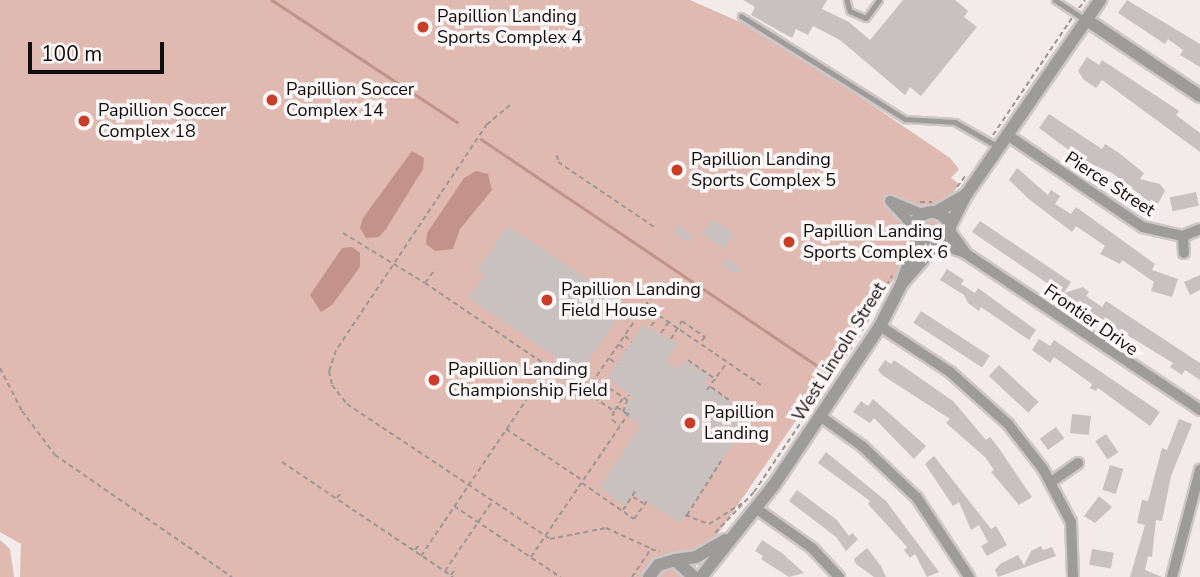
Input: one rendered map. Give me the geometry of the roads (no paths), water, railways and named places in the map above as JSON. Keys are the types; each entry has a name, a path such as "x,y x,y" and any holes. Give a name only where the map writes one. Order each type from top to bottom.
{"street":[{"path":"950,228 960,192 995,144 1009,136 1081,17 1100,0"},
{"path":"1081,17 1200,96"},
{"name":"Pierce Street","path":"1009,136 1143,227 1182,236"},
{"path":"937,247 916,234 890,201 908,207 934,209 960,192"},
{"path":"934,209 950,228"},
{"name":"West Lincoln Street","path":"701,577 729,538 757,509 880,326 916,234 934,209"},
{"name":"West Lincoln Street","path":"897,279 937,247 950,228"},
{"name":"Frontier Drive","path":"950,228 965,253"},
{"path":"1184,253 1182,236 1200,229"},
{"name":"Frontier Drive","path":"937,247 965,253 1200,410"},
{"path":"880,326 982,397 1051,482 1071,522 1073,577"},
{"path":"820,416 862,446 917,498 969,577"},
{"path":"1051,482 1078,463"},
{"path":"1172,577 1200,470"},
{"path":"757,509 812,548 839,577"},
{"name":"West Lincoln Street","path":"649,577 658,565 672,557 696,557 729,538"},
{"path":"672,557 694,577"}],"lane":[{"path":"847,0 850,11 866,18 879,0"},
{"path":"1055,0 1081,17"},
{"path":"741,16 905,119 955,122 995,144"}],"waterway":[{"path":"272,0 457,122"},
{"path":"481,139 826,372"}],"place":[{"name":"Papillion Landing Sports Complex 4","path":"423,27"},
{"name":"Papillion Soccer Complex 14","path":"272,100"},
{"name":"Papillion Soccer Complex 18","path":"84,121"},
{"name":"Papillion Landing Sports Complex 5","path":"677,170"},
{"name":"Papillion Landing Sports Complex 6","path":"789,242"},
{"name":"Papillion Landing Field House","path":"547,300"},
{"name":"Papillion Landing Championship Field","path":"434,380"},
{"name":"Papillion Landing","path":"690,423"}]}
